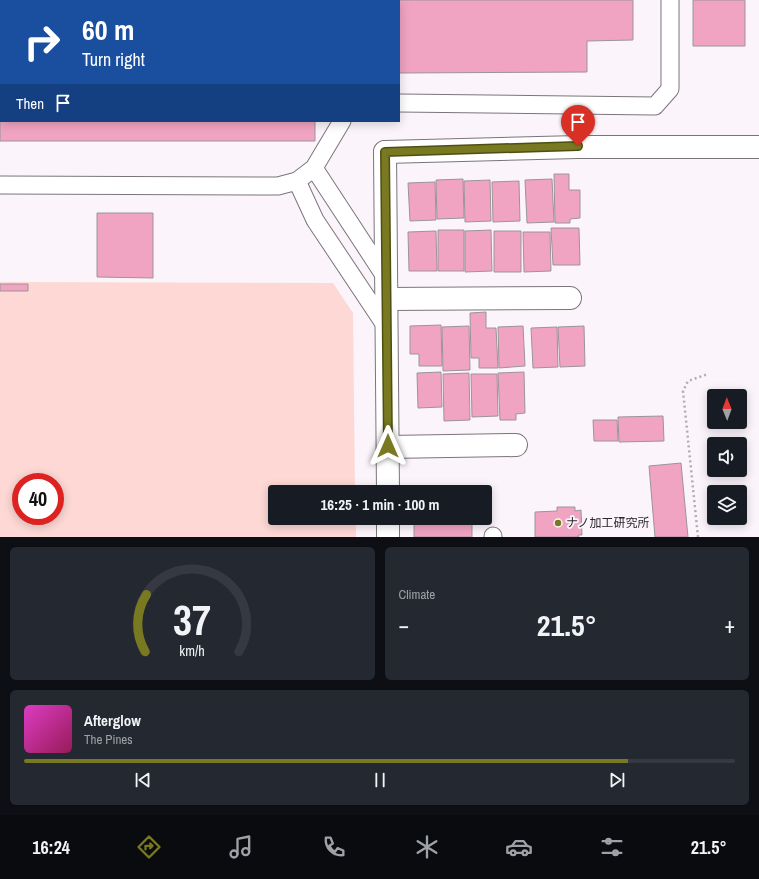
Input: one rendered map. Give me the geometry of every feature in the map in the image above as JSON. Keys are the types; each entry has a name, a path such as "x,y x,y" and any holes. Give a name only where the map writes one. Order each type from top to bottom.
{"street":[{"path":"388,485 385,152 578,146 759,147"},
{"path":"386,288 570,298"},
{"path":"388,446 516,445"},
{"path":"388,525 388,537"}],"lane":[{"path":"400,103 655,106 670,89 670,0"},
{"path":"0,185 278,186 297,181 314,168 341,122"},
{"path":"314,168 386,288"},
{"path":"297,181 314,220 387,328"}],"path":[{"path":"698,537 683,391 688,380 708,374"}],"shaded area":[{"path":"0,282 333,283 353,313 355,485 268,485 268,525 356,525 356,537 0,537"}],"building":[{"path":"400,0 633,0 633,40 587,41 587,72 400,73"},
{"path":"693,0 745,0 745,46 693,46"},
{"path":"0,122 315,122 315,141 0,141"},
{"path":"554,174 569,174 569,190 580,190 580,218 570,219 570,223 555,223"},
{"path":"463,179 464,218 437,219 436,180"},
{"path":"552,179 554,222 527,223 525,180"},
{"path":"490,180 491,221 465,222 464,181"},
{"path":"519,181 520,221 493,222 492,182"},
{"path":"435,182 436,220 410,221 408,183"},
{"path":"97,213 153,213 153,278 97,277"},
{"path":"551,228 579,228 580,265 553,265"},
{"path":"438,230 464,230 464,271 438,271"},
{"path":"491,230 492,271 465,272 465,231"},
{"path":"436,231 437,271 409,271 408,232"},
{"path":"494,231 521,231 521,272 494,272"},
{"path":"523,232 550,232 551,271 524,272"},
{"path":"0,284 28,284 28,291 0,291"},
{"path":"486,312 486,328 496,328 498,368 479,368 479,358 471,358 470,313"},
{"path":"441,325 442,366 419,366 419,354 410,354 410,326"},
{"path":"469,326 470,370 443,371 442,327"},
{"path":"523,326 525,366 499,368 498,327"},
{"path":"584,326 585,366 560,367 558,327"},
{"path":"557,327 558,367 533,368 531,328"},
{"path":"441,372 442,407 418,408 417,373"},
{"path":"524,372 525,413 516,414 516,420 500,420 498,373"},
{"path":"469,373 470,420 444,421 443,374"},
{"path":"471,374 497,374 498,416 472,417"},
{"path":"663,416 664,441 619,442 618,417"},
{"path":"593,420 617,420 618,441 594,441"},
{"path":"681,463 688,537 655,537 649,466"},
{"name":"ナノ加工研究所","path":"557,507 575,507 575,511 581,510 582,535 578,535 579,537 535,537 535,512 557,511"},
{"path":"414,525 472,525 472,537 414,537"}],"place":[{"name":"ナノ加工研究所","path":"558,523"}],"route":[{"path":"388,446 385,152 578,146"}]}
